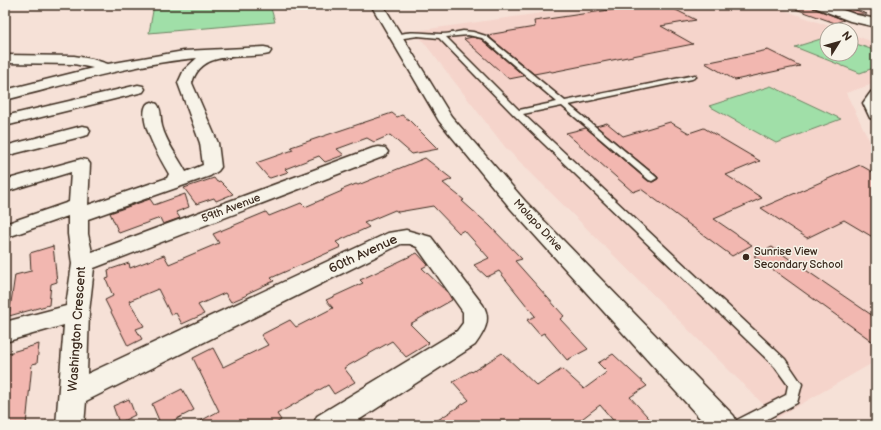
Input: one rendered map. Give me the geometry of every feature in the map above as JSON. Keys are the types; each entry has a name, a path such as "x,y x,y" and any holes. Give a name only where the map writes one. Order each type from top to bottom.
{"street":[{"name":"Molapo Drive","path":"377,5 445,118 518,205 724,425"},
{"path":"818,5 854,18 876,23"},
{"path":"5,95 108,69 158,59 264,51"},
{"path":"5,231 78,219 204,172 212,167 209,143 185,83 186,75 192,69 198,64 217,54"},
{"path":"5,59 82,61 108,69"},
{"path":"5,72 57,60"},
{"path":"5,121 138,89"},
{"path":"876,95 871,103 876,115"},
{"path":"152,107 154,126 159,139 178,174 174,182"},
{"path":"5,151 82,131"},
{"name":"59th Avenue","path":"83,264 379,152"},
{"name":"Washington Crescent","path":"5,186 81,164 78,219 83,264 77,312 70,425"},
{"name":"60th Avenue","path":"73,394 394,238 403,236 415,237 424,242 475,311 475,325 466,338 327,425"},
{"path":"5,332 77,312"}],"lane":[{"path":"397,37 418,34 441,36 468,33 476,33 484,37 652,178"},
{"path":"441,36 517,113 780,363 795,384 792,399 742,425"},
{"path":"517,113 692,77"}],"shaded area":[{"name":"Sunrise View Secondary School","path":"598,5 770,5 819,22 819,62 859,62 859,37 876,43 876,83 846,93 876,154 876,361 777,418 505,147 415,31"}],"green space":[{"path":"154,5 270,5 275,22 149,33"},
{"path":"819,40 819,57 795,47"},
{"path":"859,45 876,51 876,67 860,73 832,62 859,62"},
{"path":"771,86 841,119 776,143 709,106"}],"building":[{"path":"644,5 648,7 666,5 696,20 661,26 693,44 552,72 550,71 534,74 487,35 535,27 534,21"},
{"path":"791,5 810,5 813,8 844,20 832,22 790,7"},
{"path":"833,5 841,5 867,14 857,14"},
{"path":"472,37 481,39 524,76 509,79 464,39"},
{"path":"768,50 800,66 735,80 705,63"},
{"path":"392,113 397,117 402,115 409,120 438,149 412,154 390,135 374,142 367,138 337,149 344,155 325,162 319,156 285,169 288,172 270,178 256,163 293,150 291,147"},
{"path":"670,122 689,133 704,128 760,161 726,175 762,198 714,219 752,245 732,256 641,189 633,192 566,133 586,128 648,181 653,182 658,179 658,177 596,126 607,123 623,136"},
{"path":"425,158 452,179 443,183 464,200 462,201 489,225 522,259 515,261 564,316 560,319 588,349 567,360 544,333 540,335 527,320 535,316 499,271 487,277 474,265 489,258 464,230 459,233 433,206 398,212 395,210 364,223 369,227 336,242 341,247 271,278 274,281 231,302 225,293 198,305 204,314 182,324 176,313 171,315 158,289 129,301 144,326 136,329 142,339 128,346 105,300 113,296 106,279 109,278 108,270 129,263 130,268 164,255 169,264 219,243 213,234 266,212 269,216 301,203 305,207 342,191 341,190 356,184 358,185"},
{"path":"860,165 876,174 876,239 844,220 807,238 761,208"},
{"path":"214,178 217,182 220,181 233,194 216,201 214,198 196,204 184,188"},
{"path":"185,194 189,207 176,212 180,218 163,224 160,218 119,233 110,213 150,199 154,205"},
{"path":"53,246 57,282 51,284 49,305 9,316 15,275 31,271 30,253"},
{"path":"772,247 876,318 876,344 754,256"},
{"path":"417,253 428,265 422,268 448,293 452,300 410,324 429,343 406,357 392,341 344,368 355,382 334,394 328,385 277,414 281,420 273,425 193,425 219,411 193,358 213,348 223,367 268,345 261,335 290,320 296,327 333,308 326,300 363,283 360,280"},
{"path":"39,344 37,363 32,364 26,425 6,425 8,409 5,411 5,354"},
{"path":"502,353 537,386 562,369 584,389 607,372 598,363 613,354 647,386 630,397 655,425 617,425 600,405 574,425 430,425 469,400 453,382"},
{"path":"182,389 194,410 165,425 161,425 152,404"},
{"path":"129,399 135,415 119,423 113,406"}],"place":[{"name":"Sunrise View Secondary School","path":"746,257"}]}
